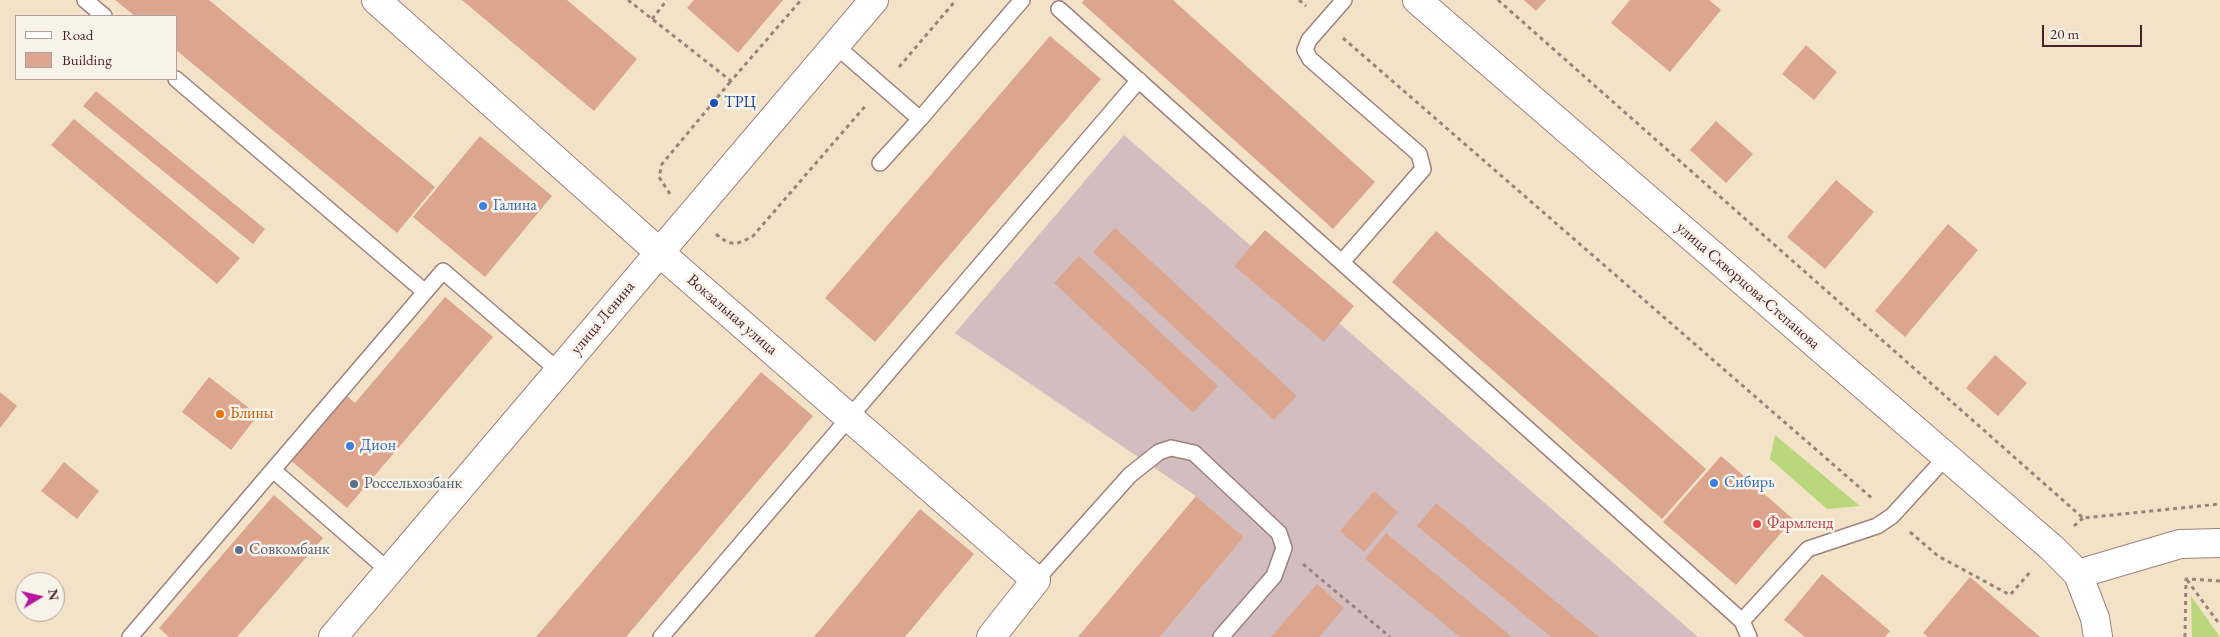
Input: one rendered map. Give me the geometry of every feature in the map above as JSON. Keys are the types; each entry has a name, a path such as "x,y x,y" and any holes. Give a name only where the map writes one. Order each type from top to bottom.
{"main road":[{"name":"Вокзальная улица","path":"376,0 659,252 1036,580"},
{"name":"улица Ленина","path":"333,637 874,0"},
{"name":"улица Скворцова-Степанова","path":"1417,0 2052,548 2078,574"},
{"path":"2098,637 2095,618 2078,574 2180,544 2220,543"},
{"path":"991,637 1036,580"}],"lane":[{"path":"85,0 103,15"},
{"path":"880,164 1022,0"},
{"path":"1342,262 1424,169 1419,154 1310,59 1305,50 1309,40 1344,0"},
{"path":"1059,8 1742,621 1749,637"},
{"path":"836,46 920,119"},
{"path":"178,80 425,292"},
{"path":"661,637 1140,80"},
{"path":"131,637 443,271 558,371"},
{"path":"1036,580 1130,475 1159,452 1170,448 1194,454 1279,533 1284,548 1274,576 1221,637"},
{"path":"1742,621 1808,549 1877,526 1892,516 1946,457"},
{"path":"273,470 389,571"}],"path":[{"path":"628,0 731,81 801,0"},
{"path":"652,19 667,0"},
{"path":"1299,0 1938,556 2010,595 2052,548 2083,518 2220,504"},
{"path":"1498,0 2083,518"},
{"path":"1284,548 1390,637"},
{"path":"2186,579 2220,581"},
{"path":"2186,579 2220,625"},
{"path":"2185,637 2186,579"}],"shaded area":[{"path":"1124,135 1698,637 1160,637 1244,537 1196,496 955,333"}],"green space":[{"path":"1775,435 1860,506 1827,509 1770,459"},
{"path":"2191,596 2220,637 2192,637"}],"building":[{"path":"115,0 209,0 435,187 397,233 178,52 178,15 134,15"},
{"path":"462,0 567,0 637,59 594,111"},
{"path":"694,0 783,0 738,53 687,8"},
{"path":"1084,0 1173,0 1375,182 1333,229 1082,3"},
{"path":"1524,0 1546,0 1536,11"},
{"path":"1630,0 1709,0 1721,10 1670,72 1611,23"},
{"path":"1050,36 1101,79 875,342 825,298"},
{"path":"1806,45 1837,72 1814,100 1782,74"},
{"path":"96,91 265,229 253,244 83,106"},
{"path":"74,119 240,258 217,284 51,145"},
{"path":"1716,121 1753,154 1726,183 1690,150"},
{"name":"Галина","path":"480,136 552,196 485,277 413,217"},
{"path":"1836,180 1874,212 1825,269 1787,237"},
{"path":"1948,224 1978,250 1905,337 1875,311"},
{"path":"1115,228 1297,396 1274,420 1093,252"},
{"path":"1265,230 1354,306 1324,342 1234,266"},
{"path":"1436,231 1706,469 1662,519 1392,282"},
{"path":"1079,256 1218,386 1193,413 1054,283"},
{"path":"445,297 493,337 347,508 289,459 345,394 355,403"},
{"path":"1995,355 2027,383 1998,416 1966,388"},
{"path":"761,372 813,416 626,637 536,637"},
{"name":"Блины","path":"209,377 258,415 231,450 182,412"},
{"path":"0,392 17,406 0,428"},
{"path":"1721,456 1793,519 1736,585 1663,522"},
{"path":"64,462 99,491 77,519 41,491"},
{"path":"1374,491 1398,512 1364,552 1340,531"},
{"path":"274,495 323,538 237,637 169,637 159,628"},
{"path":"1196,496 1244,537 1160,637 1078,637"},
{"path":"1436,503 1599,637 1551,637 1417,526"},
{"path":"920,509 974,554 905,637 814,637"},
{"path":"1386,533 1512,637 1460,637 1365,559"},
{"path":"1822,574 1890,631 1885,637 1805,637 1784,620"},
{"path":"1970,577 2040,637 1928,637 1923,633"},
{"path":"1317,584 1344,608 1319,637 1271,637"}],"place":[{"name":"ТРЦ","path":"714,103"},
{"name":"Галина","path":"483,206"},
{"name":"Блины","path":"220,414"},
{"name":"Дион","path":"350,446"},
{"name":"Сибирь","path":"1714,483"},
{"name":"Россельхозбанк","path":"354,484"},
{"name":"Фармленд","path":"1757,524"},
{"name":"Совкомбанк","path":"239,550"}]}
